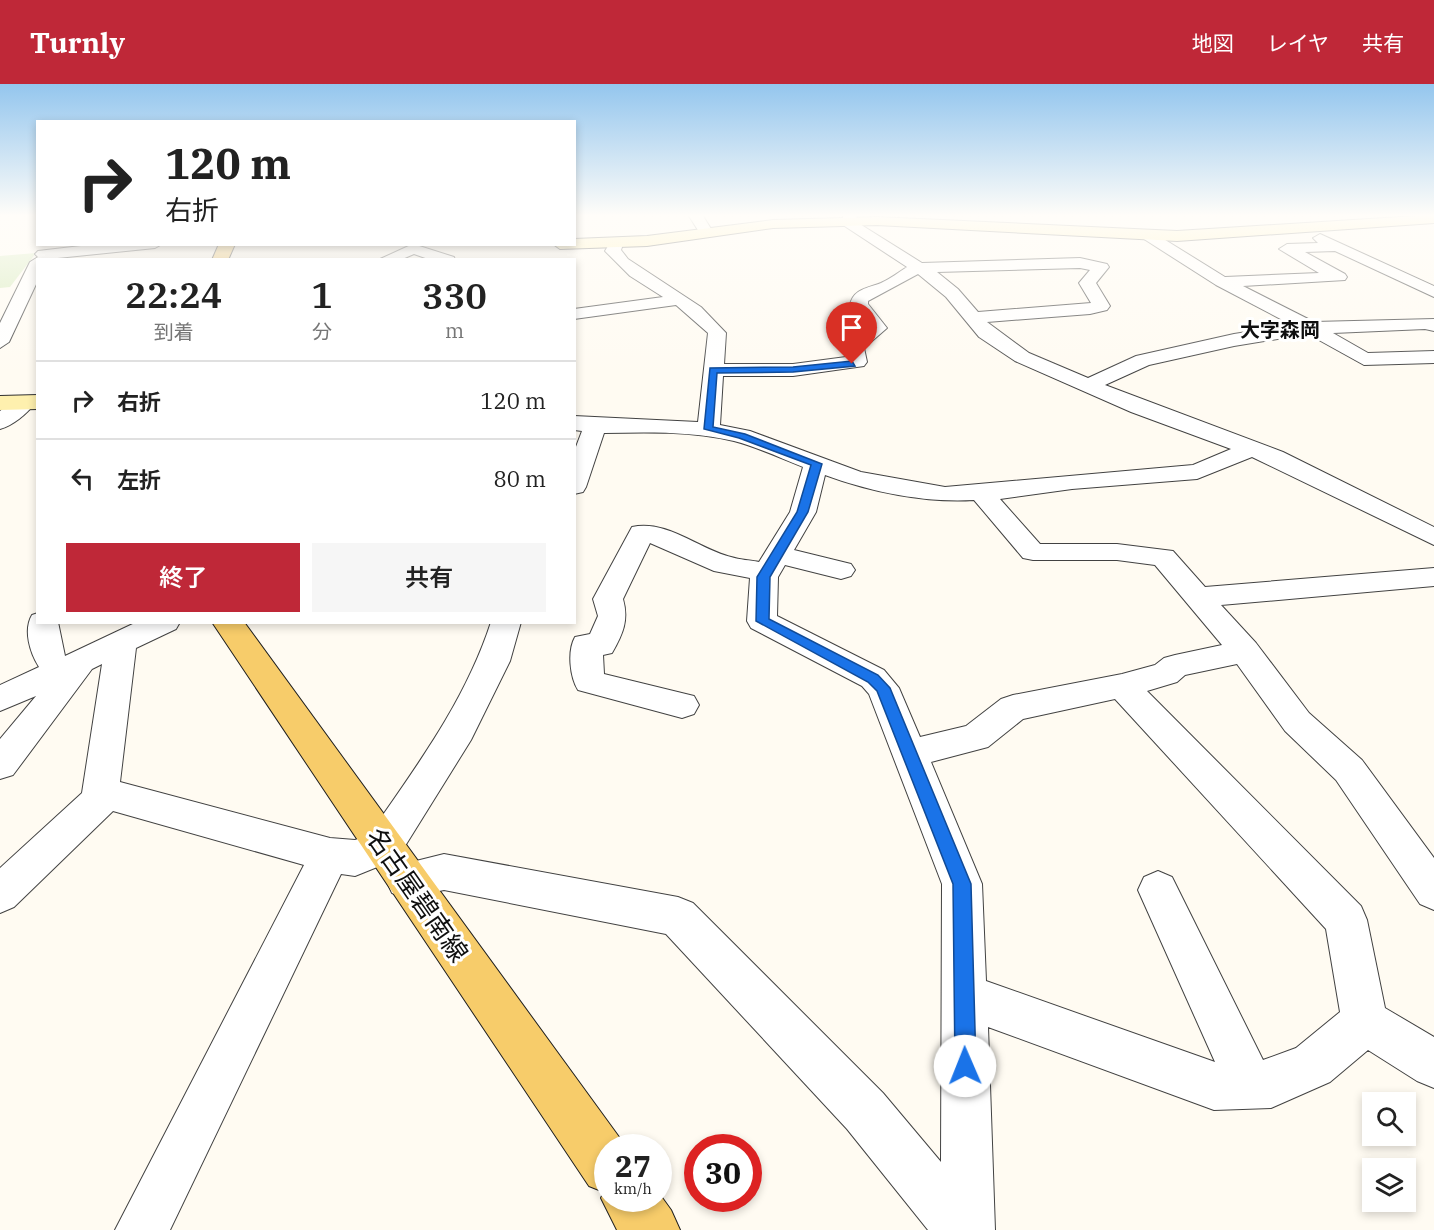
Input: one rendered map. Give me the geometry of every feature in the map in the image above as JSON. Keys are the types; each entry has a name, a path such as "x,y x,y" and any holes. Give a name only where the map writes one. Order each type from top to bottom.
{"main road":[{"name":"名古屋碧南線","path":"228,624 594,1147"},
{"path":"639,1212 651,1230"}],"street":[{"path":"0,342 36,269"},
{"path":"632,269 678,300 712,326 717,333 708,429"},
{"path":"713,370 793,370 857,362 854,345 878,327 859,305 860,299 870,291 887,286 915,269"},
{"path":"919,269 952,293 986,333 1022,357 1088,386 1253,448 1434,537"},
{"path":"971,318 1090,309 1101,306 1087,283 1099,269"},
{"path":"1202,269 1349,348 1364,359 1394,360 1434,357"},
{"path":"1222,282 1339,277 1325,269"},
{"path":"1384,269 1434,292"},
{"path":"576,314 678,300"},
{"path":"1088,386 1143,360 1234,340 1311,328 1429,323 1434,326"},
{"path":"1394,360 1434,378"},
{"path":"0,403 31,403"},
{"path":"0,422 31,403"},
{"path":"576,476 585,425 708,429 742,436 855,478 933,492 980,492 1197,472 1253,448"},
{"path":"816,464 803,512 764,577 762,621 873,678 883,688 962,884 968,1230"},
{"path":"980,492 1033,552 1117,552 1164,557 1245,651 1297,722 1348,771 1434,891"},
{"path":"682,705 589,682 586,645 601,645 613,616 608,599 641,533 654,535 724,565 772,563 841,570"},
{"path":"1198,597 1434,577"},
{"path":"43,624 47,654 70,668"},
{"path":"0,699 161,624"},
{"path":"395,863 494,661 505,624"},
{"path":"121,644 100,792 330,855 395,863 678,917 865,1111 963,1230"},
{"path":"909,754 976,737 1013,708 1122,686 1166,674 1175,666 1245,651"},
{"path":"0,765 70,668"},
{"path":"1122,686 1346,920 1365,1022 1434,1064"},
{"path":"0,894 107,793"},
{"path":"142,1230 330,855"},
{"path":"1158,890 1251,1085"},
{"path":"964,996 1214,1086 1271,1084 1313,1065 1365,1022"}],"green space":[{"path":"0,269 23,269 10,287 0,288"}],"district":[{"name":"大字森岡","path":"1280,330"}],"route":[{"path":"852,364 793,370 713,370 708,429 742,436 816,464 803,512 764,577 762,621 873,678 883,688 962,884 965,1066"}]}
